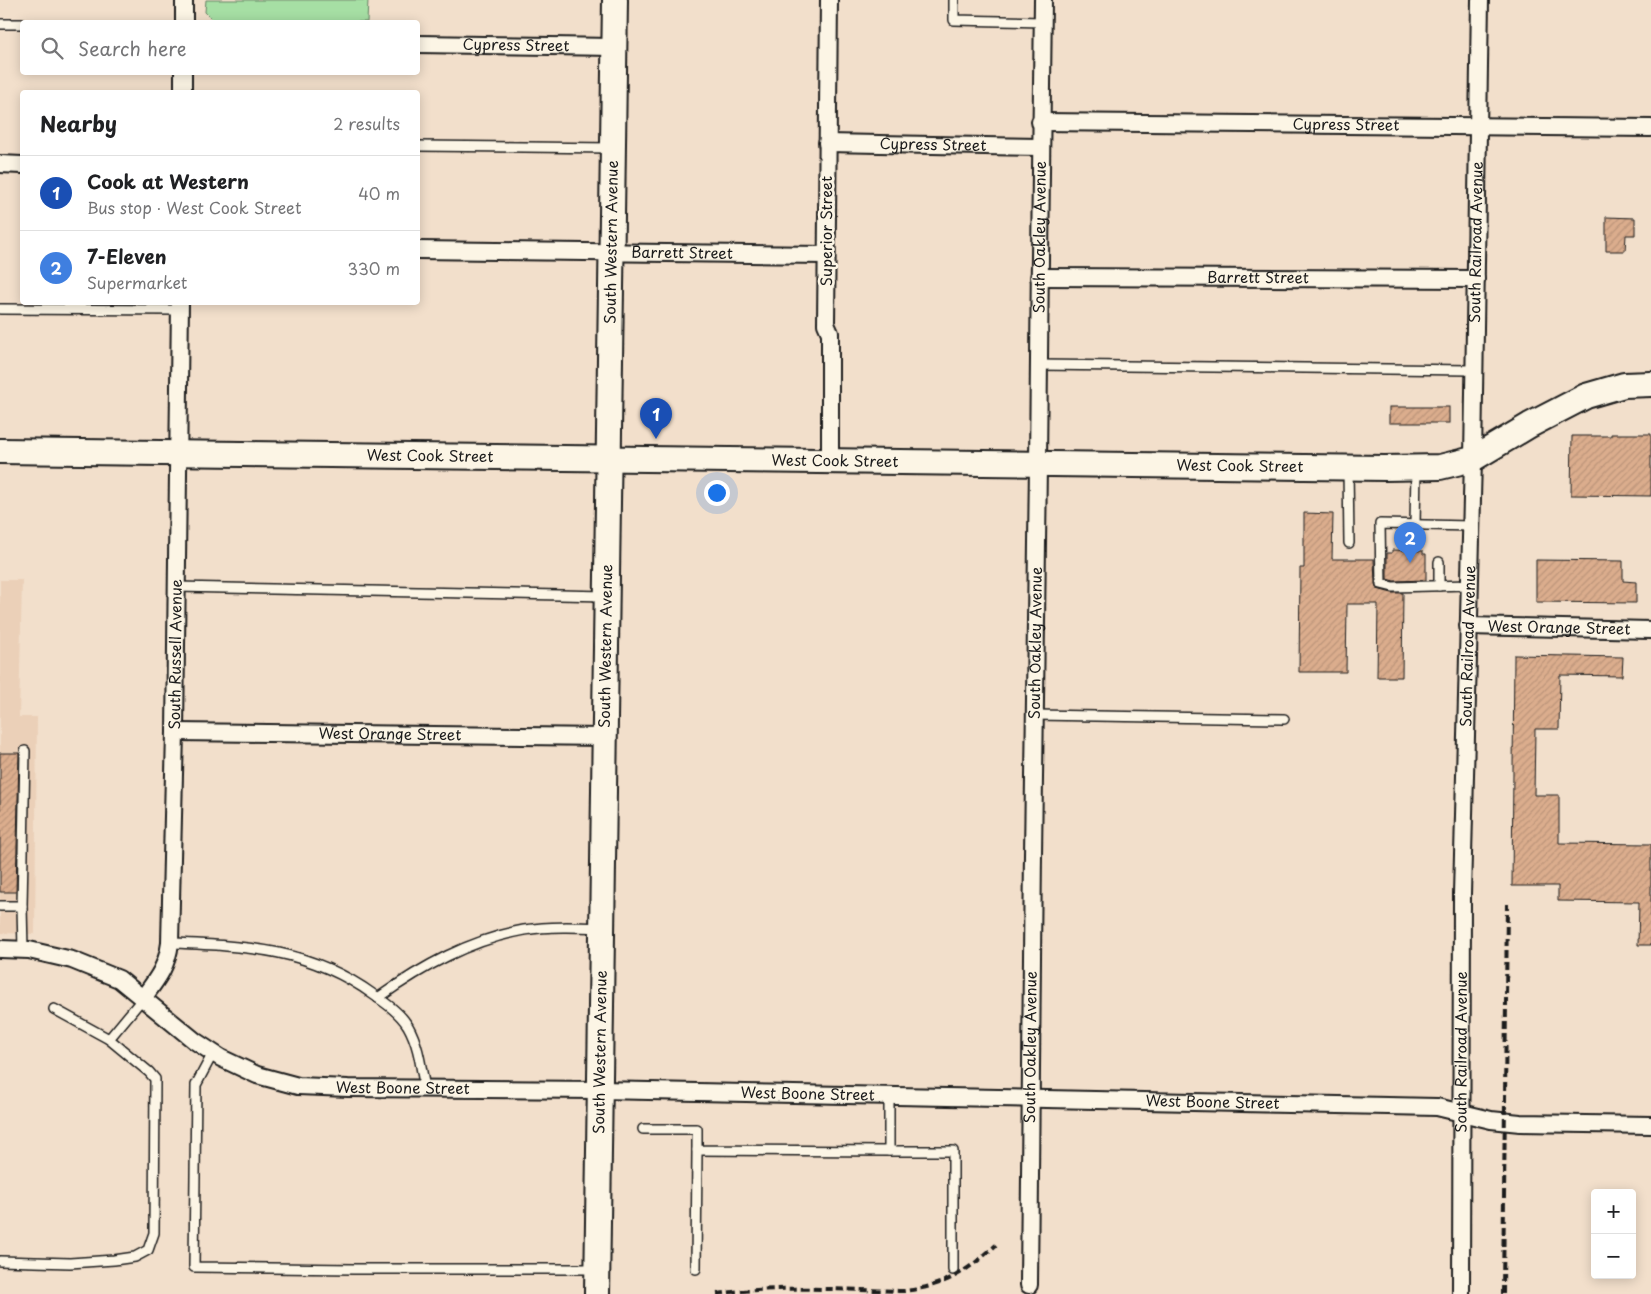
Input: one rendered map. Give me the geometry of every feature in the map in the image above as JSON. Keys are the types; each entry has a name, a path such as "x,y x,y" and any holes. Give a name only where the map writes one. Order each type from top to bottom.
{"street":[{"path":"184,0 184,20"},
{"name":"South Western Avenue","path":"597,1294 615,0"},
{"name":"Superior Street","path":"829,0 826,324 830,333 830,461"},
{"name":"South Oakley Avenue","path":"1029,1285 1040,122 1043,0"},
{"name":"South Railroad Avenue","path":"1461,1294 1462,894 1473,458 1480,0"},
{"name":"Cypress Street","path":"420,44 614,46"},
{"path":"183,75 183,90"},
{"name":"Cypress Street","path":"1040,122 1651,128"},
{"name":"Cypress Street","path":"827,143 1040,147"},
{"path":"0,164 20,165"},
{"name":"Barrett Street","path":"420,250 826,255"},
{"name":"Barrett Street","path":"1039,277 1476,279"},
{"name":"South Russell Avenue","path":"143,998 164,969 170,943 175,732 180,306"},
{"name":"West Cook Street","path":"0,451 1416,468 1440,467 1473,458 1530,425 1586,396 1624,385 1651,384"},
{"name":"West Orange Street","path":"1468,626 1651,630"},
{"name":"West Orange Street","path":"175,732 605,737"},
{"name":"West Boone Street","path":"0,949 23,950 72,960 119,979 213,1053 257,1076 298,1086 1437,1106 1491,1120 1520,1123 1651,1125"}],"lane":[{"path":"954,0 954,20 1042,22"},
{"path":"0,24 20,24"},
{"path":"420,146 613,148"},
{"path":"0,309 180,306"},
{"path":"1038,365 1470,370"},
{"path":"1348,468 1349,543"},
{"path":"1415,525 1416,468"},
{"path":"1469,585 1393,586 1381,584 1380,524 1471,526"},
{"path":"1438,562 1439,586"},
{"path":"177,587 607,596"},
{"path":"1035,715 1284,720"},
{"path":"23,950 25,751"},
{"path":"0,906 22,906"},
{"path":"378,998 426,966 498,936 525,930 602,928"},
{"path":"170,943 244,946 295,956 343,975 397,1013 407,1026 414,1038 425,1089"},
{"path":"109,1039 143,998"},
{"path":"0,1260 70,1263 135,1257 148,1250 154,1233 155,1079 109,1039 54,1009"},
{"path":"213,1053 196,1085 194,1267 354,1269 597,1268"},
{"path":"888,1096 888,1151"},
{"path":"643,1129 697,1129 696,1269"},
{"path":"697,1150 953,1151 953,1270"}],"shaded area":[{"path":"0,580 22,580 19,717 37,717 35,934 0,933"}],"green space":[{"path":"206,0 368,0 367,20 213,20 205,12"}],"building":[{"path":"1606,217 1635,218 1635,235 1626,235 1625,251 1606,251"},
{"path":"1389,407 1449,407 1449,423 1389,423"},
{"path":"1611,434 1651,434 1651,496 1571,495 1572,436 1611,436"},
{"path":"1304,513 1333,514 1332,559 1374,559 1377,589 1392,593 1403,593 1402,677 1377,677 1378,604 1347,604 1346,672 1299,672 1300,568 1304,568"},
{"path":"1392,550 1423,551 1423,554 1426,554 1426,580 1394,581 1387,579 1387,553 1392,553"},
{"path":"1536,560 1623,561 1623,581 1636,582 1636,603 1536,602"},
{"path":"1514,655 1623,657 1622,676 1560,675 1559,729 1535,729 1534,795 1559,795 1559,843 1651,844 1651,945 1638,945 1639,902 1558,901 1558,886 1512,886"},
{"path":"0,753 19,753 16,892 0,892"}],"railway":[{"path":"1503,1294 1507,904"},
{"path":"717,1294 786,1289 904,1291 919,1289 932,1286 965,1270 996,1245"}],"place":[{"name":"Cook at Western","path":"656,439"},
{"name":"7-Eleven","path":"1410,563"}]}
